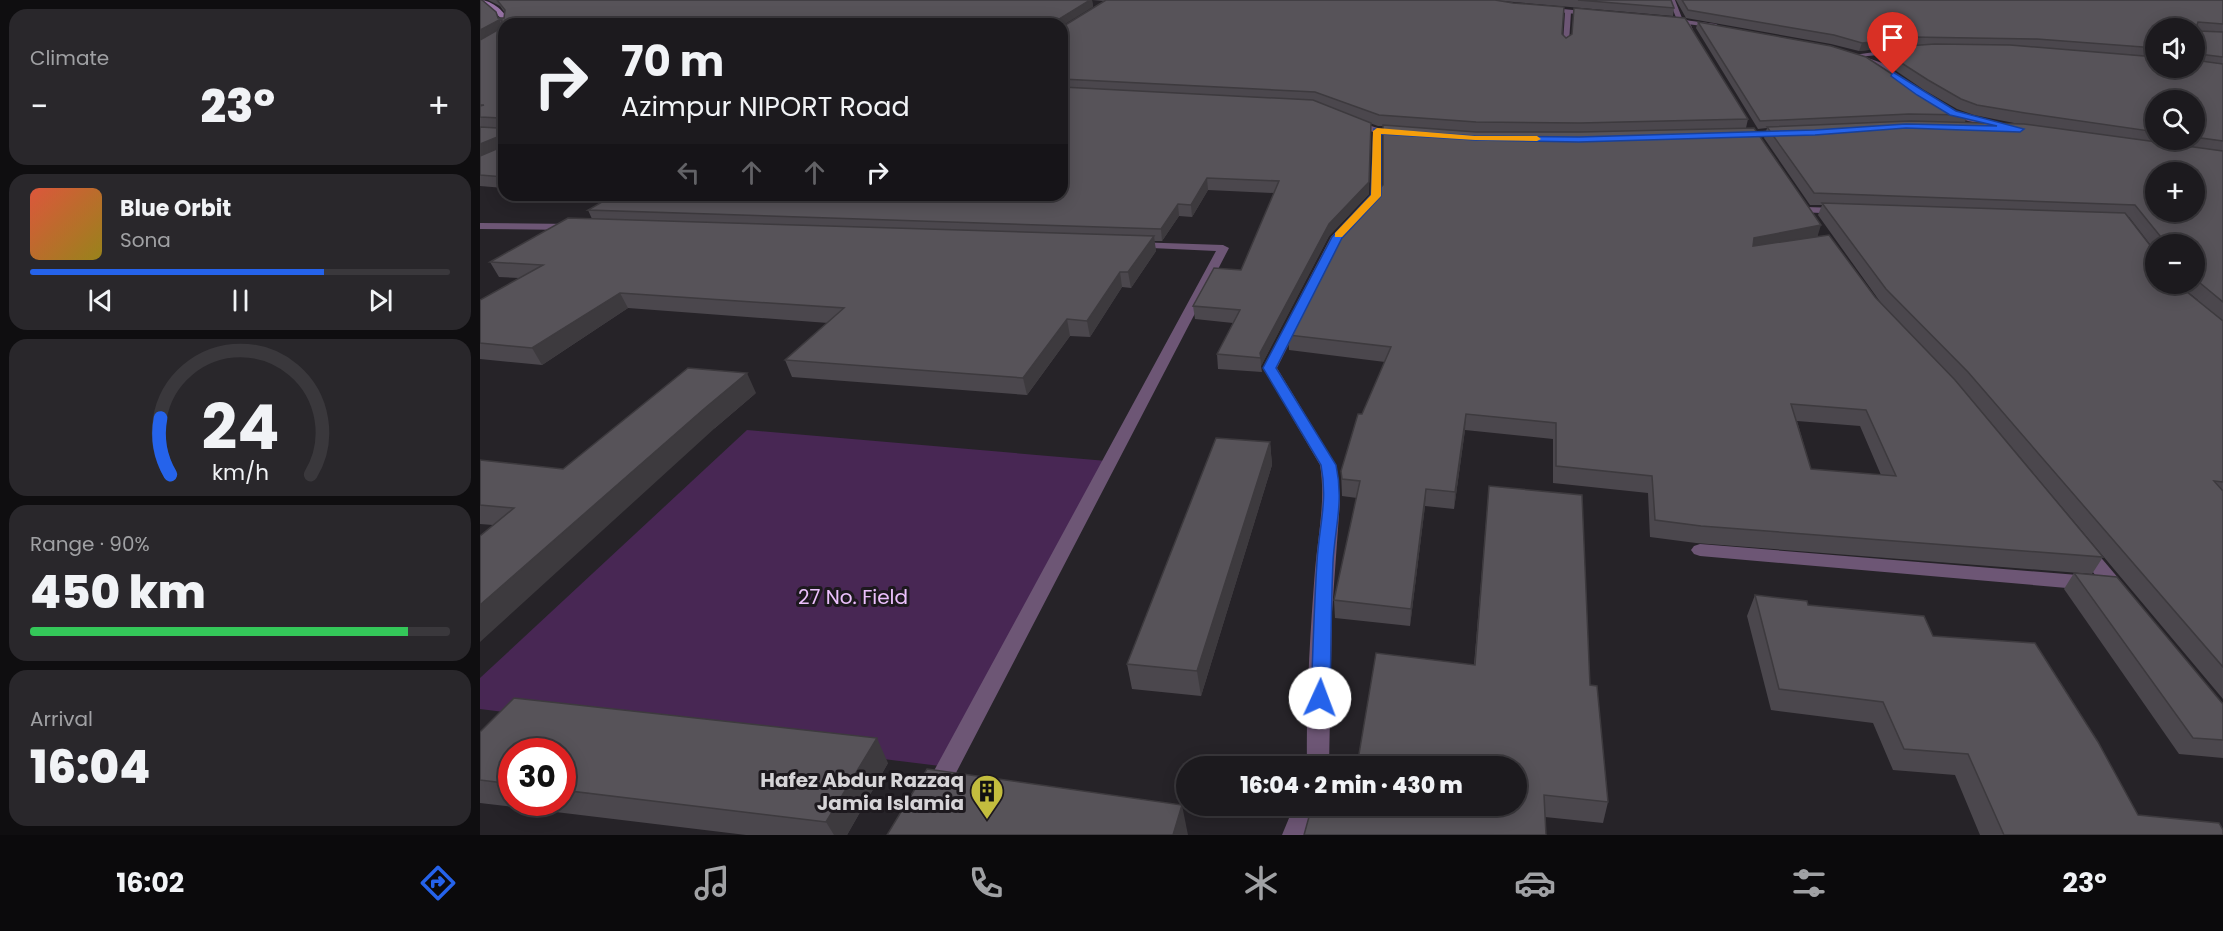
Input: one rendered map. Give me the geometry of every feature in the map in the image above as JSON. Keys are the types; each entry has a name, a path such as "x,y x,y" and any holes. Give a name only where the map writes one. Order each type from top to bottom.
{"main road":[{"path":"480,0 489,3 503,18"}],"street":[{"path":"1672,0 1695,40"},
{"path":"1535,9 1606,15"},
{"path":"1566,43 1568,12"},
{"path":"1664,20 1683,20 1720,26"},
{"path":"1858,55 1903,51"},
{"path":"1849,53 1879,65 1920,94"},
{"path":"1945,108 1971,119 2020,129 1958,127"},
{"path":"1346,118 1377,131 1416,134"},
{"path":"1318,756 1325,560 1333,499 1332,480 1328,465 1270,368 1337,237 1376,196 1377,131"},
{"path":"1732,135 1795,133"},
{"path":"1814,224 1802,206 1852,212"},
{"path":"480,226 587,227"},
{"path":"928,804 1223,248 1115,244"},
{"path":"2078,541 2130,605"},
{"path":"1700,550 2114,585"},
{"path":"1294,835 1301,816"}],"green space":[{"name":"27 No. Field","path":"747,430 1107,461 940,766 480,709 480,678"}],"building":[{"path":"480,0 482,0 496,12 498,21 480,30"},
{"path":"497,0 1090,0 1061,18 504,18 505,10"},
{"path":"1106,0 1495,0 1564,7 1562,34 1566,38 1572,34 1574,8 1685,18 1748,119 1580,123 1476,122 1379,115 1315,92 1068,79 1068,23"},
{"path":"1578,0 1671,0 1674,8"},
{"path":"1682,0 2223,0 2223,24 2205,23 2205,18 2145,18 2145,47 2037,39 1911,37 1862,43 1834,35 1688,10"},
{"path":"1698,22 1831,46 1866,57 1918,91 1952,110 1968,115 1909,114 1760,121"},
{"path":"498,30 498,118 480,117 480,106 484,105 480,105 480,40"},
{"path":"2205,31 2223,32 2223,57 2205,55"},
{"path":"1935,44 2010,45 2145,56 2145,78 2205,78 2205,62 2223,64 2223,141 2205,139 2205,90 2145,90 2145,130 1977,105 1961,99 1928,80 1878,48"},
{"path":"1068,87 1313,100 1371,123 1369,182 1329,224 1260,353 1261,358 1217,354 1240,310 1193,306 1214,268 1241,270 1279,181 1207,178 1191,205 1178,204 1161,229 588,210 604,201 1068,201"},
{"path":"1910,121 2024,124 2145,140 2145,150 2205,149 2223,151 2223,302 2205,287 2205,234 2159,234 2149,222 2205,222 2205,162 2145,162 2145,217 2135,205 1814,193 1767,127"},
{"path":"1383,125 1476,132 1754,128 1821,225 1754,238 1753,246 1829,235 1875,297 1955,380 2103,557 1701,526 1655,520 1652,476 1556,466 1556,423 1466,414 1455,492 1426,489 1411,609 1334,600 1360,481 1342,479 1341,471 1358,414 1362,414 1391,347 1288,335 1344,226 1383,185","holes":["1791,404 1866,410 1896,476 1811,469"]},
{"path":"480,127 498,128 498,138 480,144"},
{"path":"498,148 498,176 480,175 480,156"},
{"path":"1822,203 2125,213 2145,239 2145,294 2189,294 2223,321 2223,482 2214,481 2223,491 2223,667 1968,372 1886,289"},
{"path":"568,218 1154,236 1128,272 1120,272 1087,321 1067,319 1023,378 785,360 844,308 620,293 532,348 480,343 480,300 543,265 490,262"},
{"path":"688,368 747,373 480,605 480,536 514,508 480,505 480,460 563,469"},
{"path":"1216,438 1270,442 1197,671 1127,664"},
{"path":"1489,486 1582,495 1590,685 1597,686 1608,802 1544,795 1546,835 1304,835 1309,816 1527,816 1527,756 1359,756 1376,653 1475,665"},
{"path":"2074,573 2117,577 2223,704 2223,740 2193,738"},
{"path":"1755,595 1807,601 1808,605 1924,616 1933,636 2035,643 2098,742 2138,815 2219,823 2223,835 2004,835 1968,754 1904,749 1883,702 1779,689"},
{"path":"514,698 877,738 826,822 576,792 576,738 498,738 498,782 480,780 480,732"},
{"path":"927,769 1176,804 1176,816 1179,816 1173,835 887,835"}],"slow traffic":[{"path":"1339,235 1376,196 1377,131 1475,138 1537,139"}],"place":[{"name":"Hafez Abdur Razzaq Jamia Islamia","path":"987,820"}],"route":[{"path":"1320,698 1325,560 1333,499 1332,480 1328,465 1270,368 1337,237 1376,196 1377,131 1475,138 1579,139 1815,132 1906,126 2020,129 1953,113 1920,94 1893,74"}]}
